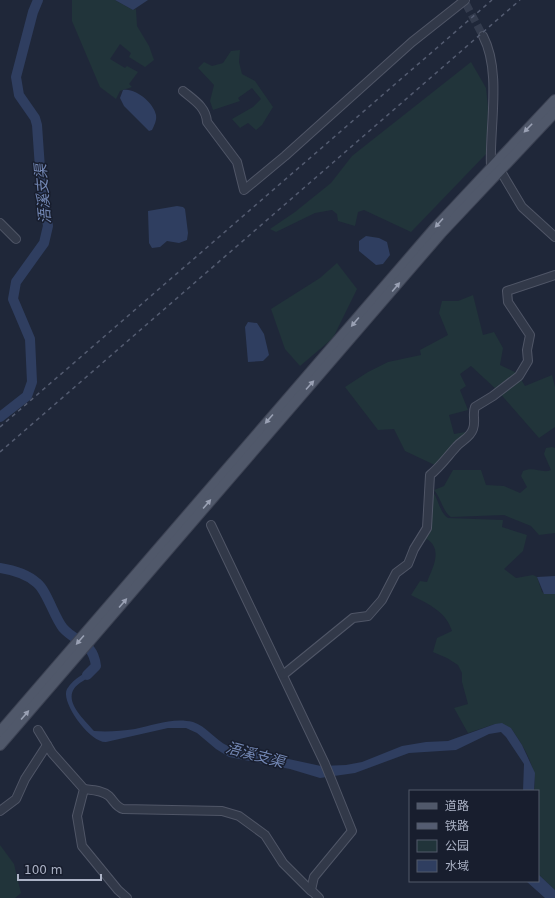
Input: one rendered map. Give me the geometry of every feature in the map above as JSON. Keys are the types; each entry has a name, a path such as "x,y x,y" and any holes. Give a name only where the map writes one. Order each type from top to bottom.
{"main road":[{"path":"495,169 555,100"},
{"path":"0,732 94,630 435,228 555,112"},
{"path":"0,745 73,654"}],"street":[{"path":"183,91 202,107 207,115 207,122 234,156 244,190 286,156 412,42 465,1"},
{"path":"483,36 489,51 493,87 495,169 522,207 555,237"},
{"path":"0,224 16,239"},
{"path":"283,675 353,618 368,616 382,600 396,573 408,564 428,526 430,475 439,469 456,448 471,434 474,425 474,413 476,407 519,376 527,365 530,335 508,302 507,291 555,275"},
{"path":"211,524 326,764 352,832 314,877 311,884 311,891"},
{"path":"38,730 47,745 84,790"},
{"path":"0,811 16,799 25,779 47,745"},
{"path":"84,790 97,790 104,793 118,807 123,809 222,811 239,816 266,835 283,863 318,898"},
{"path":"84,790 77,816 82,846 118,890 127,898"}],"green space":[{"path":"72,0 115,0 133,10 136,9 137,26 149,46 154,60 145,67 129,57 131,53 120,44 110,59 125,68 127,66 138,72 129,84 132,87 120,91 116,99 100,87 72,21"},
{"path":"240,50 239,62 242,74 255,81 273,107 262,125 256,130 248,123 240,128 232,119 253,107 261,99 252,88 238,98 240,101 213,110 210,101 214,85 198,68 204,62 212,66 223,63 231,51"},
{"path":"471,62 486,88 488,107 486,154 411,232 364,210 358,212 355,226 338,221 337,214 332,210 315,213 276,232 270,229 295,212 331,183 352,156"},
{"path":"337,263 357,289 333,338 300,366 285,349 271,309 320,278"},
{"path":"473,295 483,335 494,332 503,348 500,365 517,373 525,386 552,375 555,387 555,427 539,438 497,390 471,366 460,374 466,386 460,390 468,410 449,415 454,434 471,431 439,467 405,451 394,429 378,430 345,387 368,372 388,362 421,355 420,350 448,335 439,313 442,301 458,301"},
{"path":"546,448 555,448 555,533 539,535 531,526 504,515 451,517 446,512 434,490 444,486 453,470 481,470 486,485 504,486 520,493 527,487 521,476 523,471 531,469 544,471 551,470 544,454"},
{"path":"432,491 443,512 448,518 503,520 502,527 527,535 523,551 504,569 516,578 533,575 537,577 542,592 546,594 555,594 555,890 539,875 539,790 534,790 535,782 532,765 520,742 511,728 495,724 468,733 454,708 468,704 462,682 462,673 458,665 433,652 437,638 452,631 441,613 411,595 420,581 427,582 434,565 436,553 435,548 427,539 424,542 421,540"},
{"path":"0,845 14,864 21,893 15,898 0,898"}],"water":[{"path":"115,0 148,0 133,10"},
{"path":"123,90 138,93 152,106 156,117 152,130 149,131 124,106 120,98"},
{"path":"177,206 185,209 188,233 187,240 179,243 167,241 160,247 152,248 149,243 148,211"},
{"path":"366,236 379,238 387,242 390,255 383,264 376,265 359,251 359,241"},
{"path":"248,322 257,323 264,334 269,355 263,361 248,362 245,327"},
{"path":"555,576 555,594 544,594 537,577"},
{"path":"92,666 98,666 92,675 76,687 72,693 72,700 78,713 94,731 135,729 178,720 193,722 228,746 321,766 346,765 362,762 402,746 426,742 448,741 495,724 502,723 511,728 522,745 535,773 534,790 523,790 524,764 501,732 489,734 456,750 409,753 355,773 320,778 290,769 229,757 216,749 197,733 186,728 168,728 106,742 99,741 92,736 78,721 72,712 66,695 67,689 70,685"},
{"path":"539,875 555,890 555,898 545,898 527,882 539,882"}],"waterway":[{"name":"浯溪支渠","path":"0,417 27,396 32,382 30,339 13,299 16,282 44,243 48,226 41,183 37,125 35,118 19,95 16,77 33,12 38,0"},
{"name":"浯溪支渠","path":"0,568 15,571 24,575 41,587 63,628 88,647 91,652 96,666 87,675"}],"tunnel":[{"path":"466,4 483,36"}],"railway":[{"path":"0,427 492,0"},
{"path":"0,452 520,0"}]}
